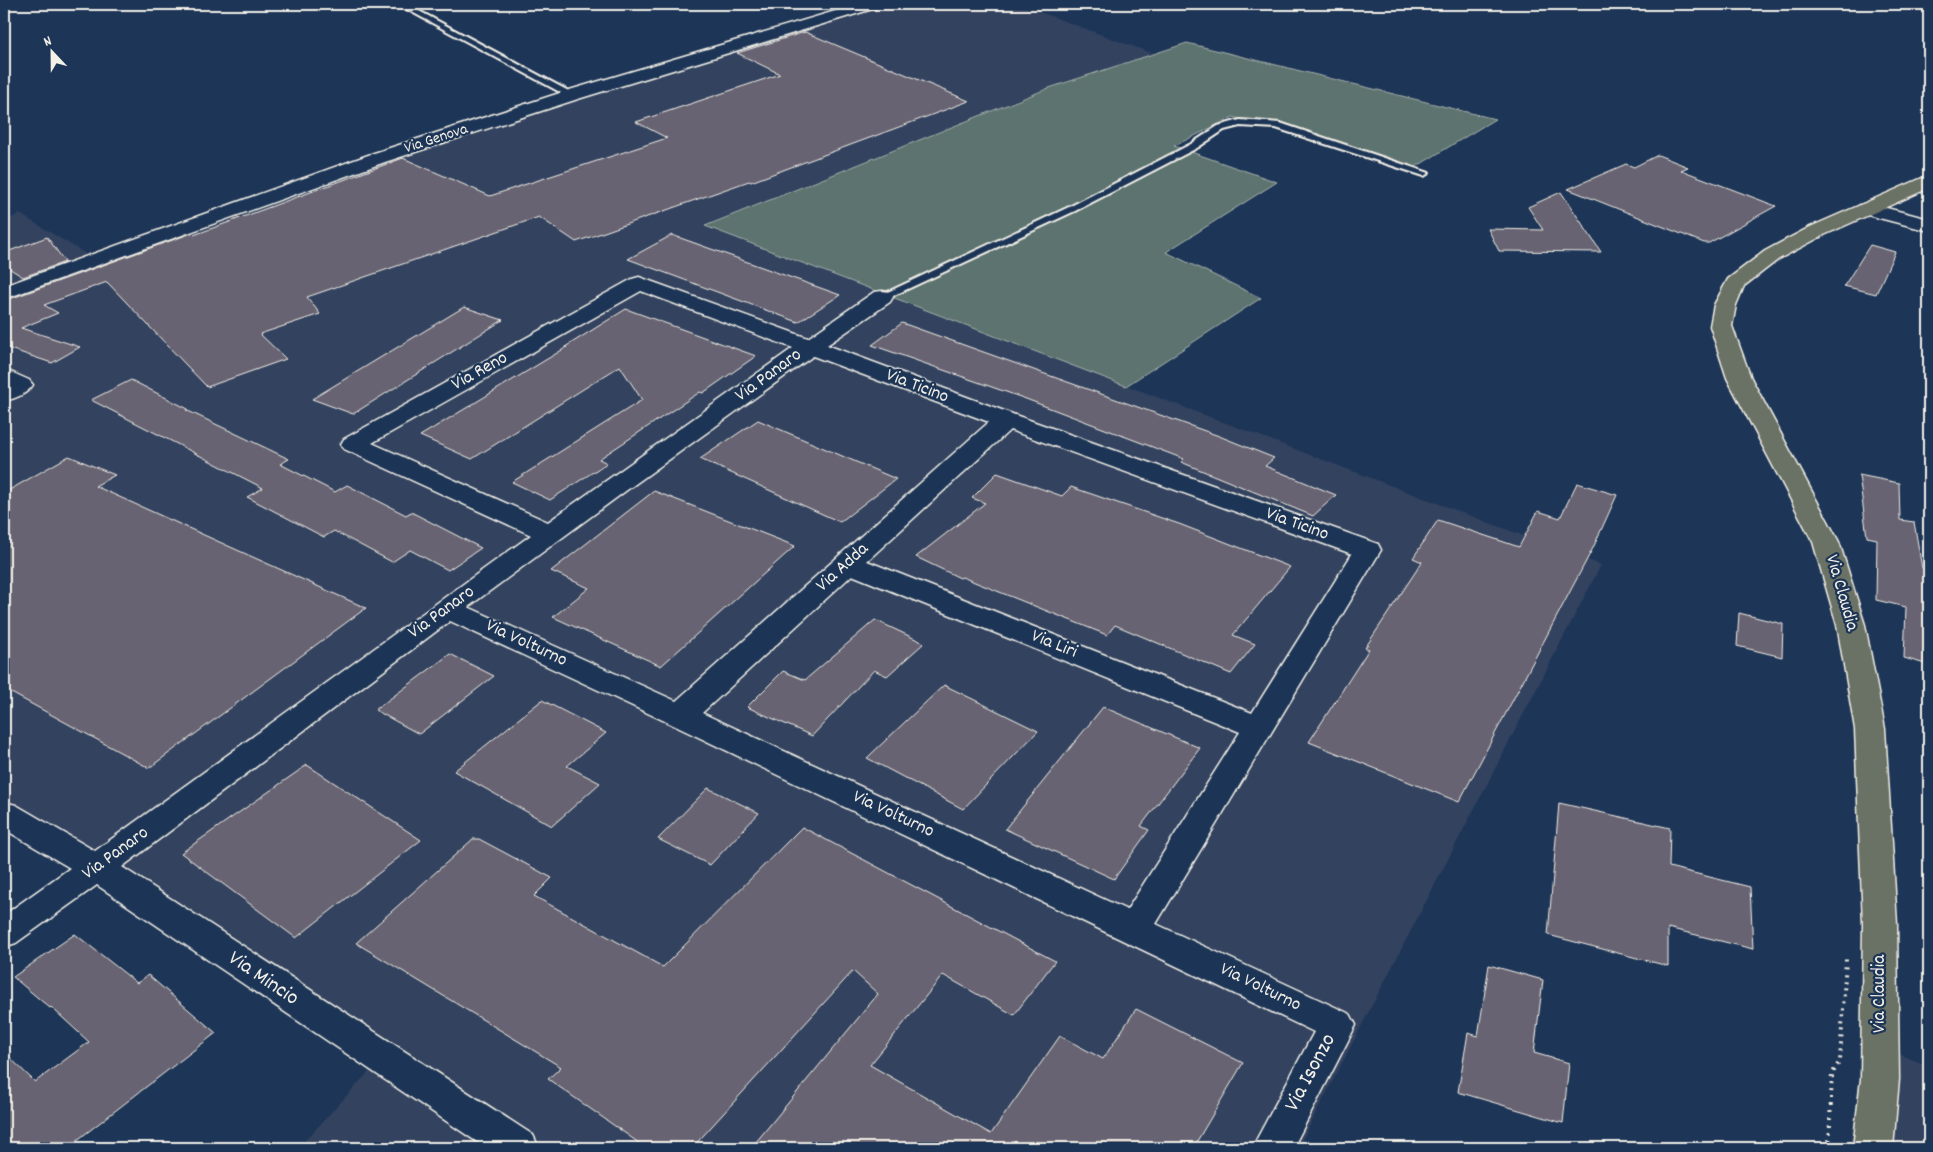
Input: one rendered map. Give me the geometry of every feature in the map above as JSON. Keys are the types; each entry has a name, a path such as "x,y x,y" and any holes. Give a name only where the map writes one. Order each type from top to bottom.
{"main road":[{"name":"Via Claudia","path":"1873,1148 1880,1079 1880,924 1869,720 1851,625 1826,542 1739,378 1721,326 1725,304 1735,283 1772,255 1817,231 1929,182"}],"street":[{"name":"Via Genova","path":"4,293 378,158 572,95 874,4"},
{"path":"1867,210 1929,225"},
{"name":"Via Reno","path":"552,534 353,444 639,283 810,346"},
{"name":"Via Panaro","path":"4,933 97,868 448,608 810,346 882,297"},
{"name":"Via Ticino","path":"810,346 1006,420 1368,550 1135,928"},
{"path":"4,376 21,385 4,394"},
{"name":"Via Adda","path":"680,715 1006,420"},
{"name":"Via Liri","path":"848,563 1259,728"},
{"name":"Via Volturno","path":"448,608 1135,928 1337,1025"},
{"name":"Via Mincio","path":"4,814 97,868 519,1148"},
{"name":"Via Isonzo","path":"1272,1148 1337,1025"}],"lane":[{"path":"402,4 572,95"},
{"path":"882,297 1072,209 1194,146 1221,128 1240,123 1277,124 1424,173"}],"path":[{"path":"1829,1148 1832,1074 1840,1061 1847,955"}],"shaded area":[{"path":"856,4 1018,4 1154,54 1049,88 705,226 1601,565 1298,1148 298,1148 391,1048 4,803 4,221 20,214 86,254 415,140"},
{"path":"1871,1043 1929,1066 1929,1148 1849,1148"}],"green space":[{"path":"1187,43 1495,119 1414,168 1233,117 1174,146 1277,182 1166,252 1261,298 1126,386 705,226 1049,88"}],"building":[{"path":"805,32 969,101 751,182 749,181 576,242 539,217 307,297 320,314 260,334 286,359 207,387 107,282 44,305 58,313 21,328 80,347 52,363 4,347 4,301 192,233 194,235 403,158 490,196 667,138 636,122 780,74 737,53"},
{"path":"1658,155 1688,167 1681,170 1776,206 1709,243 1704,243 1568,189 1626,164 1634,167"},
{"path":"1561,192 1601,252 1499,251 1488,229 1543,230 1528,207"},
{"path":"672,235 840,295 798,322 628,259"},
{"path":"47,237 65,262 23,277 4,265 4,253"},
{"path":"1870,245 1895,252 1876,294 1844,286"},
{"path":"464,307 503,320 353,414 312,399"},
{"path":"626,309 756,356 703,393 700,392 599,459 607,463 550,500 512,482 642,400 620,366 472,459 420,436 567,347 565,347"},
{"path":"902,323 1219,436 1274,458 1265,466 1336,495 1313,516 1181,462 1184,459 1026,399 872,345"},
{"path":"131,380 188,409 186,410 289,459 280,464 335,492 347,485 406,515 411,512 481,548 448,570 410,550 392,562 334,531 324,537 247,497 263,488 91,400"},
{"path":"758,420 896,479 840,522 700,459"},
{"path":"69,456 115,475 95,486 366,608 149,768 4,689 4,493"},
{"path":"997,473 1062,496 1071,487 1179,524 1290,567 1233,635 1255,644 1231,674 1115,625 1107,635 962,577 960,578 916,557 985,503 972,498"},
{"path":"1859,475 1899,483 1900,520 1914,522 1922,568 1929,570 1929,665 1904,658 1906,607 1876,600 1877,539 1867,537"},
{"path":"1577,483 1617,495 1593,548 1459,802 1309,742 1369,649 1365,648 1422,562 1413,558 1438,520 1519,547 1538,511 1560,518"},
{"path":"654,491 795,546 661,666 553,617 589,588 551,571"},
{"path":"1739,613 1783,624 1782,657 1737,646"},
{"path":"875,620 924,643 887,676 874,670 812,736 747,707 783,671 805,680"},
{"path":"450,654 494,676 419,734 375,710"},
{"path":"944,685 1038,731 963,809 867,758"},
{"path":"542,700 606,733 567,766 600,783 552,826 454,771"},
{"path":"1103,707 1200,748 1141,826 1149,830 1114,879 1005,829"},
{"path":"307,765 421,840 296,938 181,853"},
{"path":"708,788 759,813 710,865 658,839"},
{"path":"1559,803 1670,828 1669,867 1750,887 1753,949 1668,928 1668,966 1548,935"},
{"path":"802,827 1055,961 1014,1015 943,975 870,1065 991,1134 1060,1036 1103,1059 1136,1009 1243,1063 1193,1148 751,1148 878,994 853,971 692,1148 646,1148 548,1079 561,1067 356,943 473,839 479,839 552,878 534,896 663,967"},
{"path":"75,934 137,983 148,975 216,1033 67,1148 4,1148 4,1052 35,1082 89,1042 51,1007 13,977"},
{"path":"1489,965 1543,980 1534,1053 1569,1063 1563,1123 1458,1092 1468,1033 1478,1036"}]}
